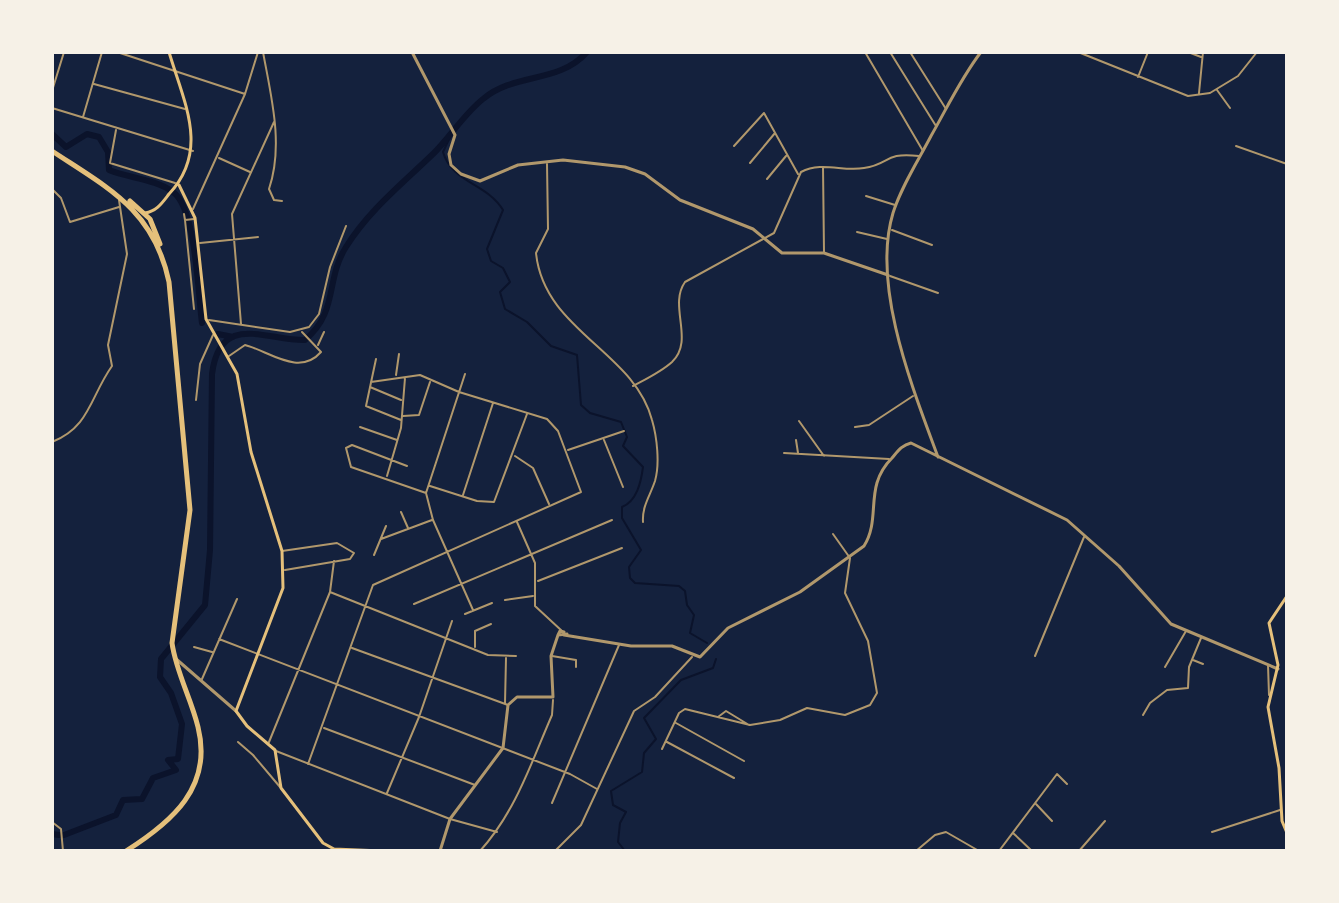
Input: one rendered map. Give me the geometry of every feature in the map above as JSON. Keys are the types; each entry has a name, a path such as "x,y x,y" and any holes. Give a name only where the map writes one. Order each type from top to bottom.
{"highway":[{"path":"52,151 145,213 153,224 165,260 190,510 172,643 198,727 201,748 197,782 181,809 166,824 126,851"},
{"path":"125,199 151,232 165,260"}],"main road":[{"path":"145,213 153,212 179,185 193,151 169,52"},
{"path":"179,185 195,218 206,319 237,374 251,452 285,570 283,588 236,711 247,726 275,750 281,788 323,843 333,850 382,851"},
{"path":"153,212 153,224"},
{"path":"1287,596 1275,608 1269,623 1278,669 1269,695 1281,810 1287,833"},
{"path":"1279,778 1287,778"}],"street":[{"path":"52,91 64,52"},
{"path":"83,118 102,52"},
{"path":"117,52 245,94"},
{"path":"193,209 245,94 258,52"},
{"path":"263,52 274,122 276,166 269,189 274,200 282,201"},
{"path":"420,52 413,54 454,133 449,154 451,165 476,181 489,180 518,165 566,160 642,172 673,197 747,226 782,253 824,253 938,293"},
{"path":"865,52 923,151"},
{"path":"890,52 936,127"},
{"path":"910,52 946,109"},
{"path":"938,457 901,353 888,275 890,229 896,205 923,151 981,52"},
{"path":"1078,52 1185,96 1217,89 1245,71 1257,52"},
{"path":"1138,78 1148,52"},
{"path":"1188,52 1201,57"},
{"path":"1199,94 1203,52"},
{"path":"52,71 57,72"},
{"path":"94,84 185,109"},
{"path":"1217,89 1230,108"},
{"path":"52,108 193,151"},
{"path":"734,146 761,113 799,174"},
{"path":"241,325 232,214 274,122"},
{"path":"117,129 110,163 179,185"},
{"path":"750,163 775,133"},
{"path":"1236,146 1287,164"},
{"path":"799,174 823,166 860,169 897,154 921,156"},
{"path":"767,179 788,155"},
{"path":"217,157 251,172"},
{"path":"546,163 548,229 536,253 541,273 567,321 603,351 633,386 652,418 656,476 645,504 643,522"},
{"path":"823,166 824,253"},
{"path":"633,386 670,364 678,353 682,334 679,300 685,282 748,245 766,239 782,219 799,174"},
{"path":"52,189 61,198 67,219 77,222 120,207"},
{"path":"52,442 71,433 84,422 97,388 112,366 108,345 127,254 118,195"},
{"path":"866,196 896,205"},
{"path":"184,214 194,309"},
{"path":"185,220 195,218"},
{"path":"301,331 319,314 330,267 346,226"},
{"path":"890,229 932,245"},
{"path":"857,232 889,239"},
{"path":"198,243 258,237"},
{"path":"206,319 301,331 317,346 320,354 308,361 278,361 245,345 228,355"},
{"path":"317,346 324,332"},
{"path":"196,400 200,364 213,335"},
{"path":"395,376 399,354"},
{"path":"376,359 366,406 402,421"},
{"path":"465,374 426,493 433,520 473,610"},
{"path":"308,764 376,582 581,492 567,451 551,422 459,392 420,375 395,376 371,382"},
{"path":"386,478 399,441 406,376"},
{"path":"403,416 419,415 431,380"},
{"path":"369,387 402,400"},
{"path":"855,427 869,425 915,395"},
{"path":"463,495 493,402"},
{"path":"428,486 494,502 514,456 527,412"},
{"path":"799,421 824,457"},
{"path":"360,427 399,441"},
{"path":"567,451 624,431"},
{"path":"603,438 623,487"},
{"path":"796,440 799,454"},
{"path":"517,521 532,554 536,581 534,596 538,611 561,634 620,643 672,646 692,657 700,657 728,628 797,594 850,558 868,539 875,485 890,459 908,443 1053,512 1123,570 1164,620 1278,669"},
{"path":"407,466 352,445 346,448 351,467 426,493"},
{"path":"816,456 819,450"},
{"path":"784,453 890,459"},
{"path":"514,456 533,468 550,506"},
{"path":"401,512 408,529"},
{"path":"381,539 433,520"},
{"path":"414,604 612,520"},
{"path":"374,555 386,526"},
{"path":"662,749 685,709 750,725 780,720 807,708 850,715 876,699 866,636 845,593 850,558 833,534"},
{"path":"1035,656 1084,536"},
{"path":"282,551 337,543 354,553 350,559 285,570"},
{"path":"536,581 622,548"},
{"path":"268,743 330,592 334,561"},
{"path":"330,592 488,655 516,656"},
{"path":"505,600 534,596"},
{"path":"202,680 237,599"},
{"path":"465,614 492,603"},
{"path":"386,794 419,717 452,621"},
{"path":"476,648 475,631 491,624"},
{"path":"1165,667 1186,631"},
{"path":"480,851 507,820 552,715 551,656 561,634"},
{"path":"1143,715 1150,703 1167,690 1188,688 1192,660 1202,637"},
{"path":"219,639 503,748 597,789"},
{"path":"552,803 620,643"},
{"path":"194,647 213,653"},
{"path":"351,648 507,704"},
{"path":"173,654 236,711"},
{"path":"440,851 450,819 503,748 507,704 506,656"},
{"path":"551,656 576,660 576,667"},
{"path":"555,851 581,825 634,711 655,697 692,657"},
{"path":"1192,660 1203,664"},
{"path":"1268,665 1269,695"},
{"path":"506,689 513,699"},
{"path":"507,704 513,699 553,697"},
{"path":"717,718 726,711 750,725"},
{"path":"675,722 744,761"},
{"path":"323,728 476,786"},
{"path":"666,741 734,778"},
{"path":"238,742 281,788"},
{"path":"275,750 450,819 497,832"},
{"path":"999,851 1057,774 1067,784"},
{"path":"1035,803 1052,821"},
{"path":"1212,832 1281,810"},
{"path":"1079,851 1105,821"},
{"path":"52,822 61,829 63,851"},
{"path":"916,851 942,832 954,834 979,851"},
{"path":"1013,833 1032,851"},
{"path":"963,851 968,843"},
{"path":"484,847 489,851"}],"waterway":[{"path":"64,835 116,815 123,800 142,799 153,778 176,770 168,760 178,759 182,724 171,693 160,677 161,659 205,605 210,550 212,374 217,354 225,342 247,334 305,340 323,318 340,259 355,234 470,111 496,91 563,69 587,52"},
{"path":"452,133 443,152 448,162 503,210 487,249 491,261 503,268 510,282 500,292 505,309 527,322 551,346 577,355 581,405 590,413 621,422 627,437 623,446 643,467 635,496 622,507 622,518 641,550 629,567 630,578 635,583 679,586 685,591 687,605 694,615 690,633 707,643"},
{"path":"52,134 66,147 87,134 99,137 108,152 109,170 158,184 173,192 181,201 191,233 202,323"},
{"path":"218,334 233,337"},
{"path":"625,851 618,842 620,823 626,812 613,805 611,791 642,772 644,753 656,739 644,718 681,680 713,668 716,659"},
{"path":"52,834 59,835"}]}
